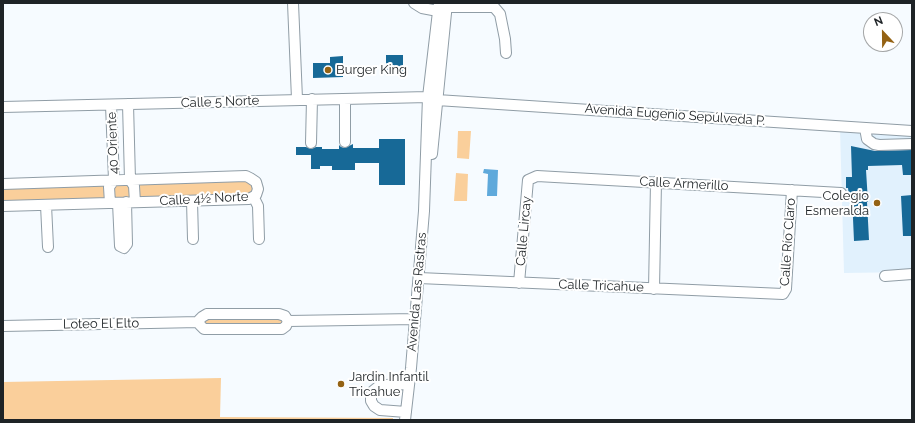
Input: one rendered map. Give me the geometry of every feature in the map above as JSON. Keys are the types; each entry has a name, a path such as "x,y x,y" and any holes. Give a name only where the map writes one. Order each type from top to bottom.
{"street":[{"path":"293,3 297,99"},
{"path":"414,3 422,8 442,6 494,7 500,14 506,52"},
{"name":"Avenida Las Rastras","path":"405,416 424,211 424,185 442,6"},
{"name":"Calle 5 Norte","path":"3,107 297,99 433,99"},
{"path":"312,99 312,143"},
{"path":"345,99 345,142"},
{"name":"Avenida Eugenio Sepúlveda P.","path":"433,99 912,131"},
{"name":"40 Oriente","path":"111,105 114,180 109,187 122,202 134,186 130,180 128,104"},
{"path":"865,128 867,139 874,144 912,144"},
{"name":"Calle 4½ Norte","path":"3,184 246,176 254,180 258,186 258,192 254,198 249,199 3,206"},
{"name":"Calle Armerillo","path":"528,180 537,176 841,193"},
{"name":"Calle Lircay","path":"520,283 528,180"},
{"path":"654,289 656,182"},
{"name":"Calle Río Claro","path":"783,294 786,289 792,190"},
{"path":"254,198 257,203 258,210 259,239"},
{"path":"192,201 193,239"},
{"path":"46,205 48,247"},
{"path":"885,276 912,274"},
{"name":"Calle Tricahue","path":"418,278 783,294"},
{"name":"Loteo El Elto","path":"215,314 279,314 285,316 288,321 286,326 279,329 207,330 201,327 199,322 203,315 215,314"},
{"name":"Loteo El Elto","path":"288,321 415,319"},
{"name":"Loteo El Elto","path":"3,326 199,322"},
{"path":"405,416 380,410 374,406 371,401 371,396 373,391 378,387 385,385 409,384"}],"shaded area":[{"name":"Colegio Esmeralda","path":"840,128 912,133 912,272 844,273"},
{"path":"458,131 471,131 469,159 457,158"},
{"path":"456,173 468,174 467,201 454,201"},
{"path":"250,181 254,186 252,196 3,202 3,187"},
{"path":"280,318 283,321 281,325 205,324 204,320 205,319"},
{"path":"221,378 220,417 393,418 393,420 3,420 3,382"}],"water":[{"path":"484,169 498,170 497,196 487,196 488,174 483,173"}],"building":[{"path":"386,55 403,55 403,74 386,74"},
{"name":"Burger King","path":"343,56 343,77 313,78 313,63 330,63 330,57"},
{"path":"379,139 405,139 405,185 379,185 379,163 355,163 355,170 332,170 332,166 320,166 320,169 311,169 311,155 296,155 296,147 306,147 311,149 322,147 322,149 339,149 339,145 345,148 353,144 353,148 379,148"},
{"path":"851,146 875,151 912,150 912,175 903,175 902,165 868,166 868,170 866,170 869,240 854,241 852,196 849,196 848,188 846,188 846,177 852,177"},
{"path":"912,195 912,236 903,236 901,196"}],"place":[{"name":"Burger King","path":"328,70"},
{"name":"Colegio Esmeralda","path":"877,203"},
{"name":"Jardin Infantil Tricahue","path":"341,384"}]}
